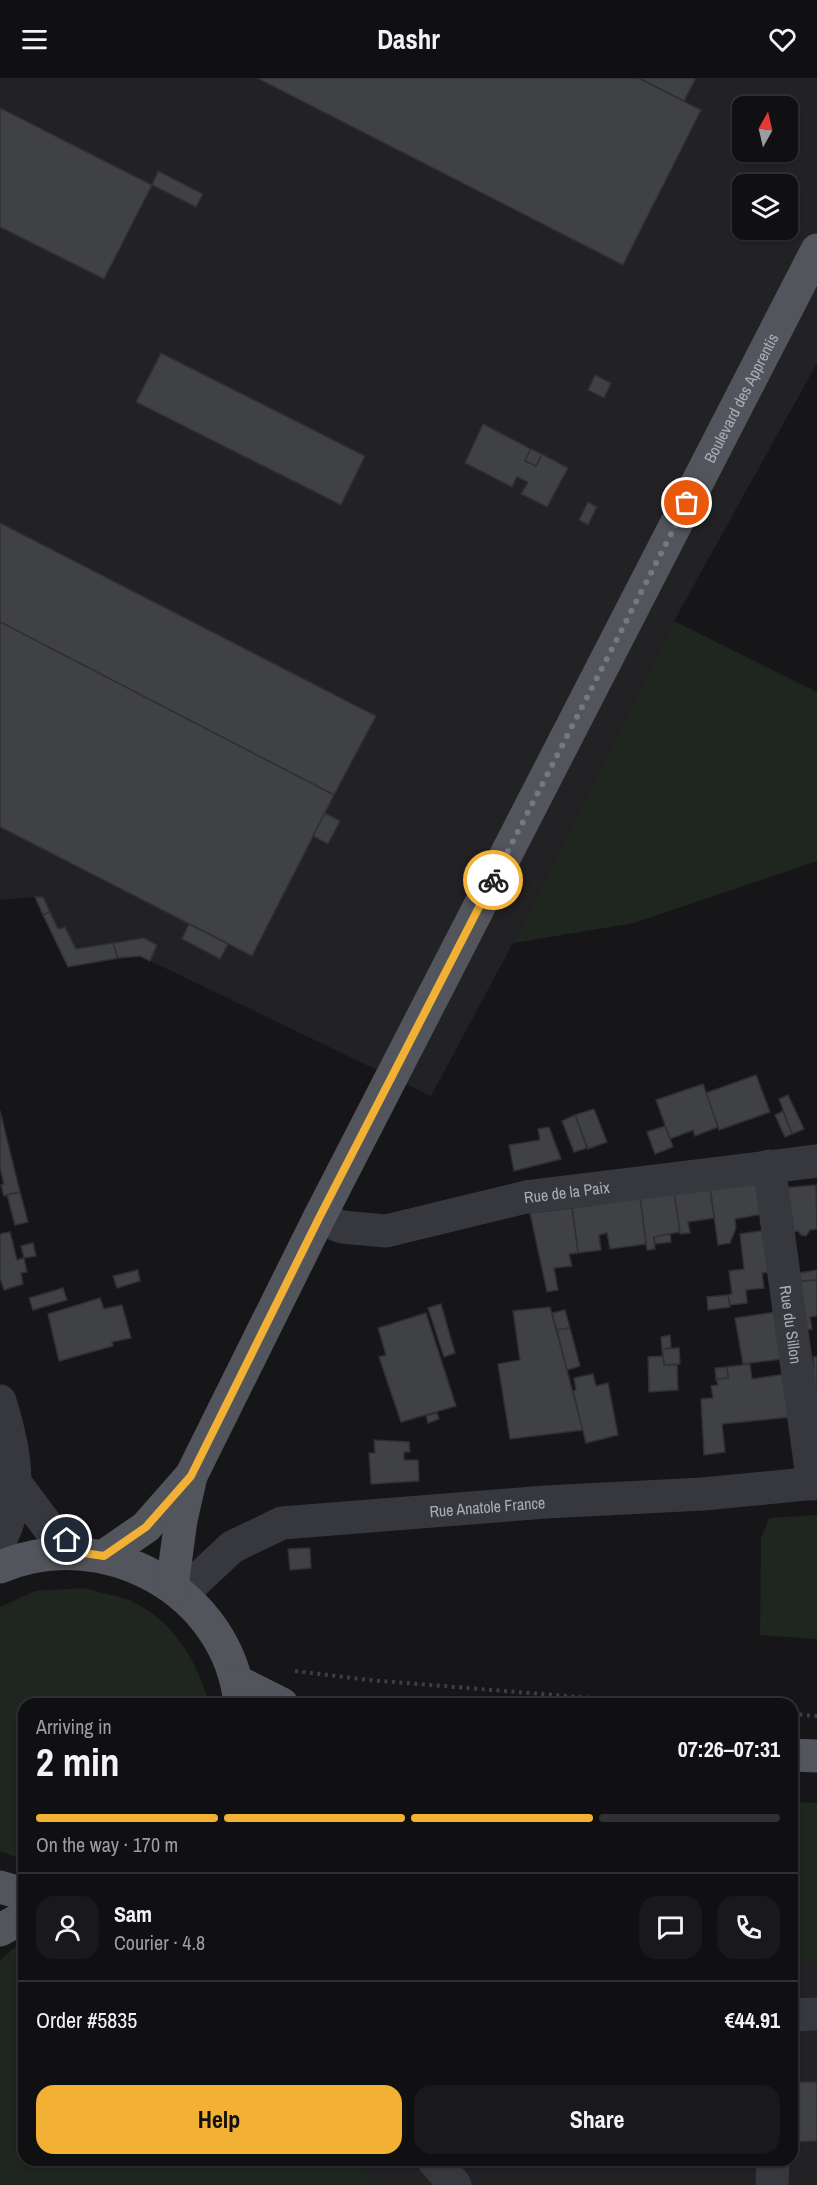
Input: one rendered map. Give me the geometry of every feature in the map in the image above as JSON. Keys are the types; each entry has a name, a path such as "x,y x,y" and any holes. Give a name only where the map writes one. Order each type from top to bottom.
{"main road":[{"name":"Boulevard des Apprentis","path":"177,1590 181,1520 191,1476 319,1218 817,250"},
{"name":"Boulevard des Apprentis","path":"94,1555 146,1527 191,1476"},
{"path":"0,1567 15,1560 49,1553 94,1555 128,1563 177,1590 211,1626 231,1664 239,1693 259,1698"},
{"path":"798,1755 817,1756"},
{"path":"0,1887 18,1892"},
{"path":"0,1930 18,1920"}],"street":[{"name":"Rue de la Paix","path":"319,1218 342,1227 386,1231 526,1197 817,1161"},
{"name":"Rue du Sillon","path":"769,1166 815,1483"},
{"path":"0,1401 11,1437 9,1495 0,1541"},
{"name":"Rue Anatole France","path":"177,1590 232,1547 282,1523 546,1502 703,1494 815,1483"},
{"path":"9,1495 49,1528 94,1555"},
{"path":"798,2015 817,2014"},
{"path":"438,2166 455,2185"},
{"path":"772,2185 773,2166"}],"path":[{"path":"288,1670 369,1680 591,1698"},
{"path":"798,1714 817,1716"}],"shaded area":[{"path":"0,78 817,78 817,363 674,621 513,943 431,1096 140,956 68,967 35,897 0,900"},
{"path":"674,621 817,692 817,861 634,923 513,943"},
{"path":"817,1515 817,1639 760,1635 761,1538 769,1518"},
{"path":"84,1588 129,1600 144,1608 158,1618 181,1643 198,1673 207,1698 18,1698 18,1858 0,1851 0,1607 35,1591"},
{"path":"798,1802 817,1803 817,1964 798,1964"},
{"path":"18,1945 18,2166 359,2166 373,2185 0,2185 0,1960"},
{"path":"798,1964 817,1964 817,2185 373,2185 359,2166 798,2166"}],"building":[{"path":"257,78 639,78 701,110 623,265"},
{"path":"639,78 696,78 684,101"},
{"path":"0,108 152,185 104,279 0,227"},
{"path":"158,171 203,194 196,207 152,185"},
{"path":"161,353 365,456 341,505 136,402"},
{"path":"595,375 611,383 604,398 588,390"},
{"path":"483,424 531,449 525,461 536,466 542,454 568,468 547,507 521,494 528,482 517,477 512,487 465,463"},
{"path":"531,449 542,454 536,466 525,461"},
{"path":"588,502 597,507 588,525 579,520"},
{"path":"0,523 376,716 334,795 0,622"},
{"path":"0,622 334,795 252,956 0,827"},
{"path":"325,813 340,821 328,844 313,836"},
{"path":"35,897 43,897 50,912 43,915"},
{"path":"50,912 58,929 65,927 76,949 113,943 118,958 68,967 43,915"},
{"path":"189,924 228,944 220,959 182,939"},
{"path":"144,938 157,945 150,961 140,956 118,958 113,943"},
{"path":"756,1075 770,1112 719,1130 706,1093"},
{"path":"703,1084 718,1127 695,1136 693,1130 670,1139 656,1100"},
{"path":"788,1095 804,1129 792,1134 779,1099"},
{"path":"594,1109 607,1142 588,1149 575,1115"},
{"path":"0,1111 20,1192 4,1196 0,1168"},
{"path":"783,1111 792,1134 785,1137 775,1115"},
{"path":"575,1115 587,1148 574,1152 562,1121"},
{"path":"665,1126 673,1147 655,1154 647,1132"},
{"path":"549,1127 561,1159 514,1171 509,1145 540,1140 538,1129"},
{"path":"758,1182 763,1214 735,1219 736,1228 730,1243 718,1245 710,1187"},
{"path":"816,1185 817,1229 810,1230 806,1236 801,1235 798,1231 788,1232 782,1188"},
{"path":"710,1187 714,1218 688,1222 690,1233 680,1234 674,1193"},
{"path":"20,1192 28,1222 15,1225 7,1195"},
{"path":"674,1193 680,1232 654,1237 655,1249 647,1250 640,1198"},
{"path":"640,1198 646,1244 610,1249 607,1233 599,1235 601,1250 578,1253 572,1208"},
{"path":"572,1208 578,1253 569,1254 572,1266 554,1268 558,1290 547,1292 530,1213"},
{"path":"766,1230 771,1272 762,1273 764,1288 746,1290 747,1303 730,1305 728,1295 732,1294 729,1271 744,1269 740,1234"},
{"path":"10,1232 17,1260 24,1258 27,1272 21,1273 23,1284 4,1290 0,1278 0,1234"},
{"path":"670,1234 671,1242 655,1244 654,1237"},
{"path":"33,1243 36,1256 24,1258 21,1246"},
{"path":"138,1270 140,1281 117,1288 113,1276"},
{"path":"817,1270 817,1280 794,1282 793,1274"},
{"path":"817,1280 817,1316 810,1317 812,1329 801,1330 794,1282"},
{"path":"63,1288 67,1300 33,1310 29,1298"},
{"path":"728,1295 730,1307 708,1310 707,1297"},
{"path":"100,1298 104,1309 122,1305 131,1338 112,1342 113,1346 59,1361 48,1314"},
{"path":"441,1304 455,1353 444,1357 428,1308"},
{"path":"550,1307 583,1430 510,1439 498,1364 520,1360 513,1311"},
{"path":"565,1310 570,1328 557,1330 552,1313"},
{"path":"776,1312 782,1359 743,1364 735,1318"},
{"path":"426,1313 456,1406 401,1422 379,1357 386,1355 378,1328"},
{"path":"570,1328 580,1366 567,1370 557,1330"},
{"path":"670,1335 671,1348 662,1349 661,1337"},
{"path":"679,1348 680,1364 664,1365 662,1349"},
{"path":"663,1356 664,1365 677,1365 678,1390 649,1392 648,1357"},
{"path":"813,1357 817,1357 817,1411 806,1368 814,1367"},
{"path":"750,1364 752,1379 785,1374 791,1417 722,1424 725,1452 704,1455 701,1399 713,1398 711,1386 718,1385 716,1379 728,1378 727,1367"},
{"path":"727,1367 728,1378 716,1379 715,1368"},
{"path":"593,1374 596,1386 608,1383 618,1435 586,1443 573,1391 576,1390 574,1378"},
{"path":"437,1413 439,1419 428,1423 426,1416"},
{"path":"374,1440 409,1442 410,1452 404,1452 404,1460 418,1460 419,1481 371,1484 369,1453 375,1453"},
{"path":"310,1548 311,1568 290,1570 288,1549"},
{"path":"798,2082 817,2082 817,2141 798,2142"}],"way so far":[{"path":"493,880 687,503"}],"route":[{"path":"67,1540 84,1553 104,1556 146,1527 191,1476 319,1218 493,880"}]}
